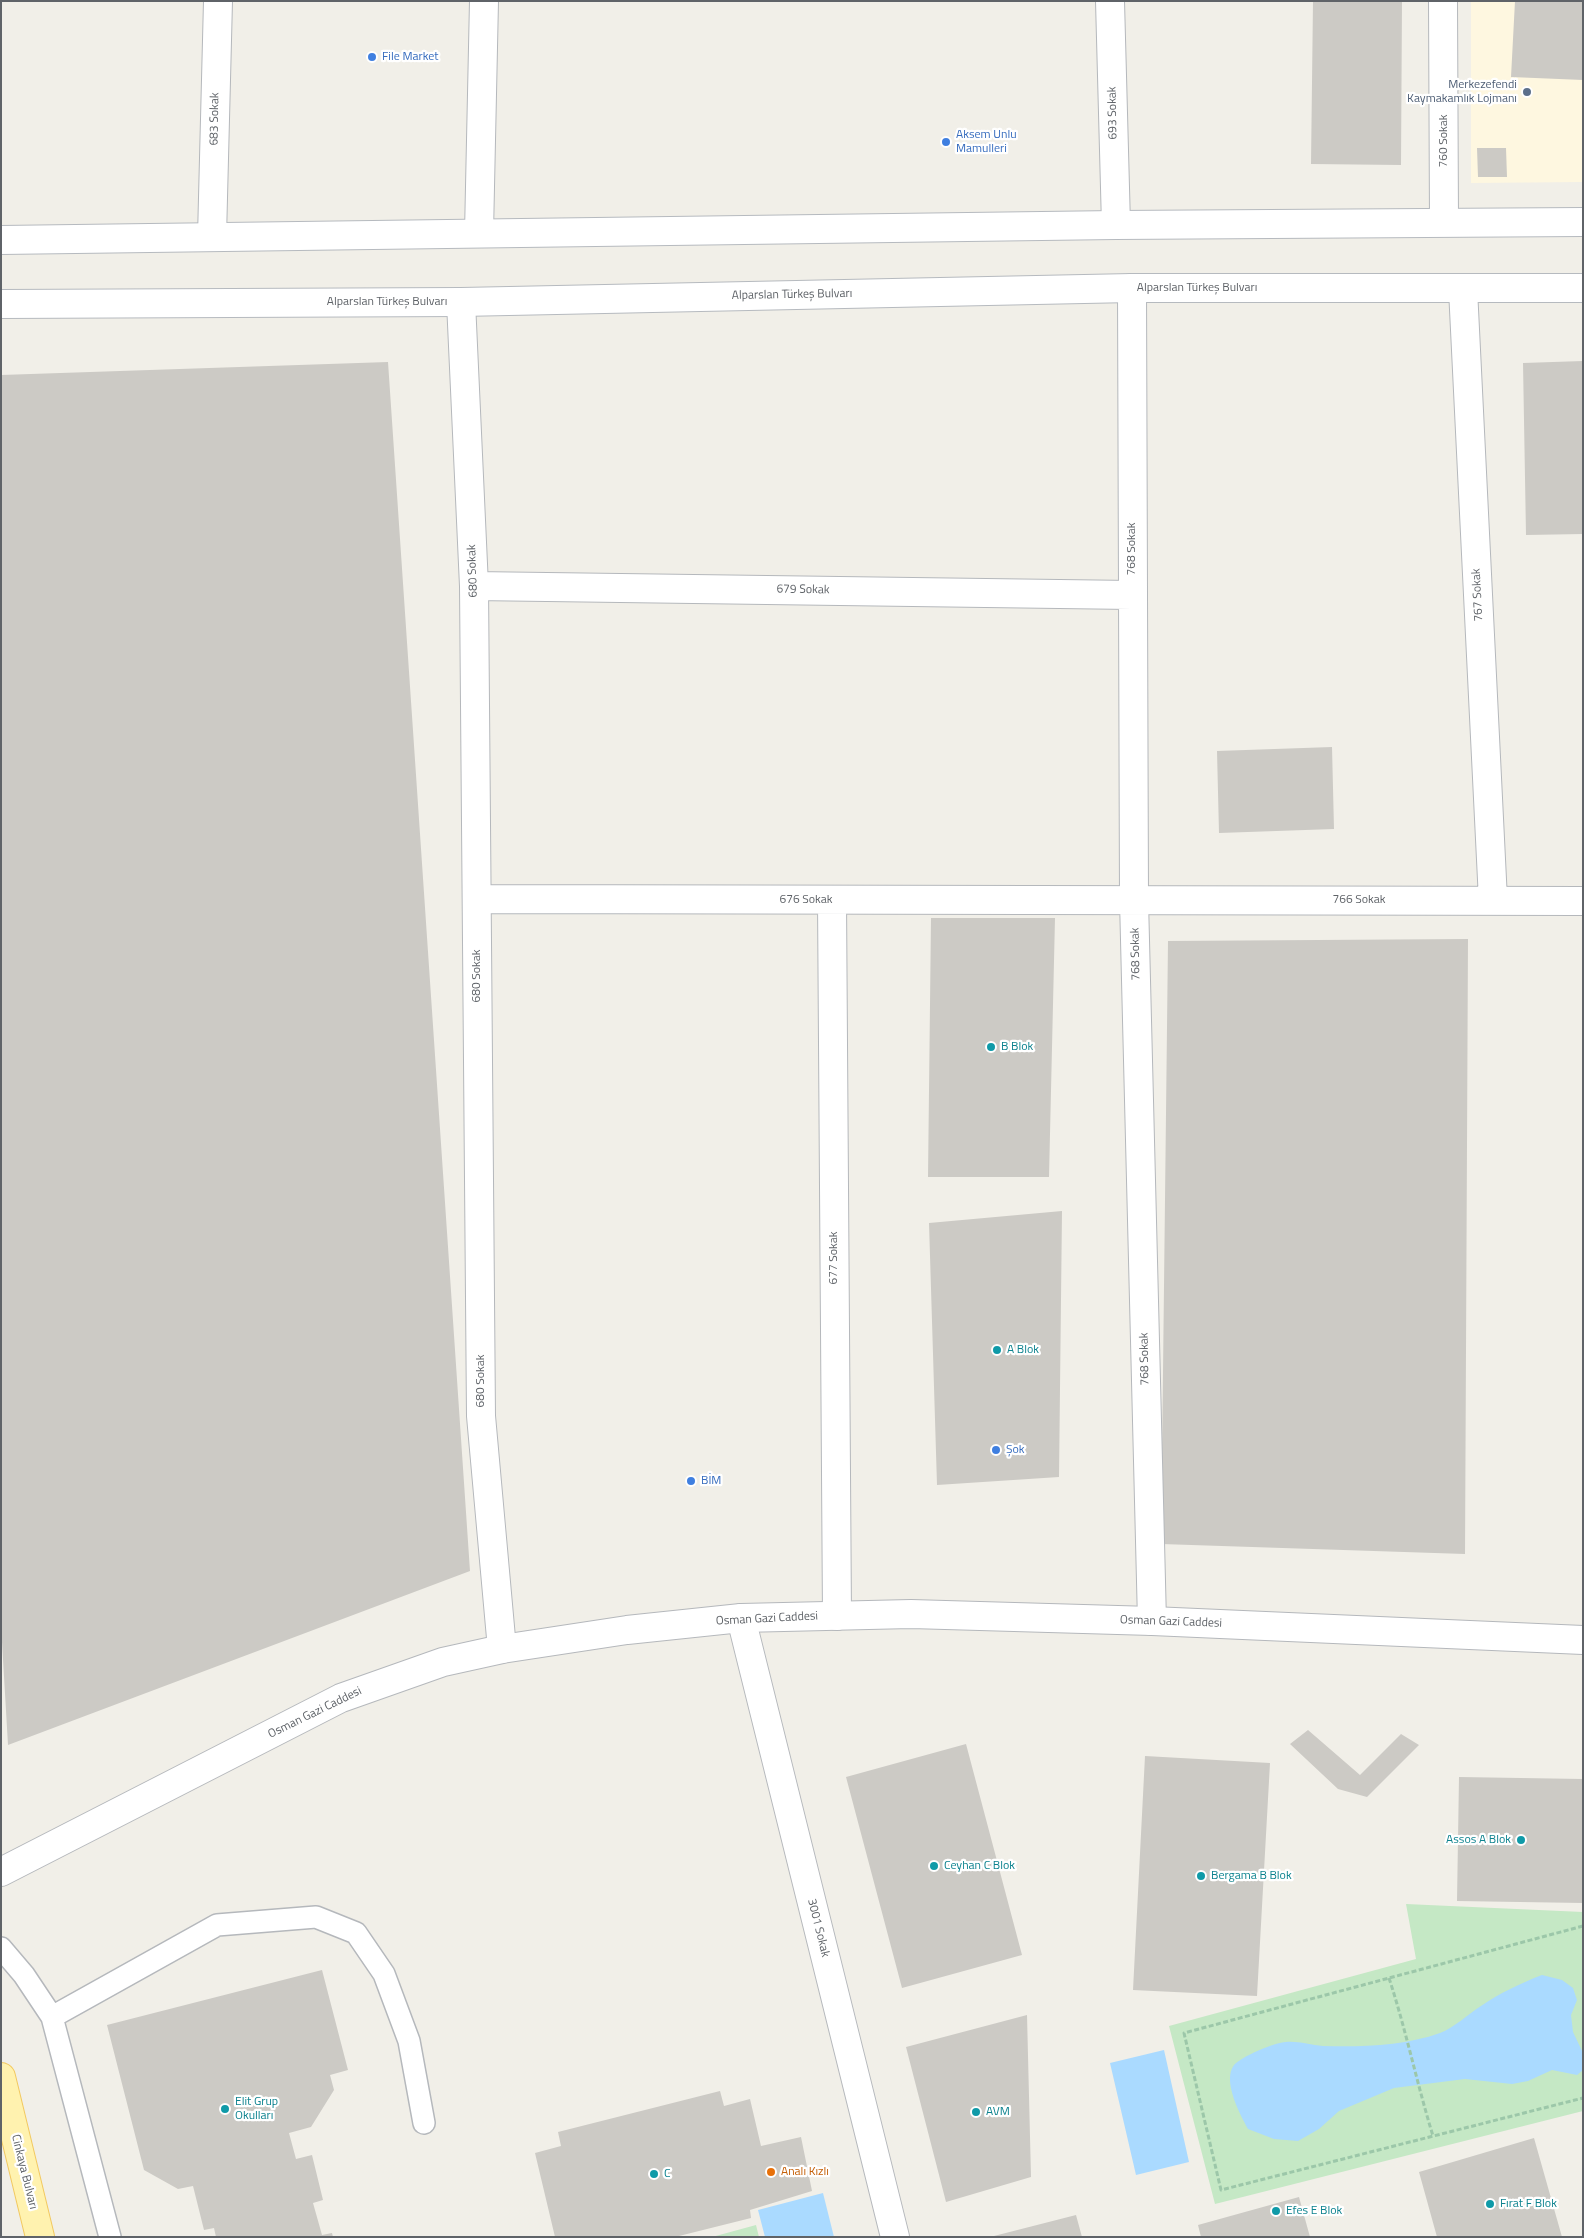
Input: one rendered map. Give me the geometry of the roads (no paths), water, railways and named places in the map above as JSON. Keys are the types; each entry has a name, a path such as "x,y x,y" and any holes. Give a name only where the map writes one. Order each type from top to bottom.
{"main road":[{"name":"Cinkaya Bulvarı","path":"1,2077 40,2237"}],"street":[{"name":"683 Sokak","path":"212,237 218,1"},
{"path":"478,234 484,1"},
{"name":"693 Sokak","path":"1110,1 1116,225"},
{"name":"760 Sokak","path":"1443,1 1444,222"},
{"path":"1,240 1116,225 1583,222"},
{"name":"Alparslan Türkeş Bulvarı","path":"1,304 461,302 1132,288 1583,288"},
{"name":"768 Sokak","path":"1132,288 1134,900 1152,1621"},
{"name":"767 Sokak","path":"1463,289 1494,900"},
{"name":"680 Sokak","path":"461,302 474,586 481,1416 502,1650"},
{"name":"679 Sokak","path":"474,586 1132,595"},
{"name":"676 Sokak","path":"477,899 1134,900"},
{"name":"677 Sokak","path":"832,900 837,1616"},
{"name":"766 Sokak","path":"1134,900 1583,901"},
{"name":"Osman Gazi Caddesi","path":"1,1872 341,1698 443,1662 502,1650 627,1630 741,1618 911,1614 1152,1621 1583,1640"},
{"name":"3001 Sokak","path":"741,1618 895,2237"}],"lane":[{"path":"52,2017 217,1925 316,1917 356,1932 384,1974 408,2041 424,2123"},
{"path":"1,1948 24,1975 52,2017 110,2237"}],"water":[{"path":"1542,1975 1562,1980 1573,1988 1577,2000 1571,2015 1573,2032 1583,2053 1583,2070 1577,2075 1552,2070 1528,2081 1512,2084 1465,2079 1394,2088 1339,2111 1319,2129 1298,2141 1274,2139 1248,2129 1237,2106 1231,2088 1231,2072 1234,2065 1258,2050 1286,2042 1323,2046 1367,2046 1412,2041 1445,2031 1496,1997"},
{"path":"1164,2050 1189,2162 1136,2175 1110,2063"},
{"path":"823,2193 834,2237 765,2237 758,2210"}],"place":[{"name":"File Market","path":"372,57"},
{"name":"Merkezefendi Kaymakamlık Lojmanı","path":"1527,92"},
{"name":"Aksem Unlu Mamulleri","path":"946,142"},
{"name":"B Blok","path":"991,1047"},
{"name":"A Blok","path":"997,1350"},
{"name":"Şok","path":"996,1450"},
{"name":"BİM","path":"691,1481"},
{"name":"Assos A Blok","path":"1521,1840"},
{"name":"Ceyhan C Blok","path":"934,1866"},
{"name":"Bergama B Blok","path":"1201,1876"},
{"name":"Elit Grup Okulları","path":"225,2109"},
{"name":"AVM","path":"976,2112"},
{"name":"Analı Kızlı","path":"771,2172"},
{"name":"C","path":"654,2174"},
{"name":"Fırat F Blok","path":"1490,2204"},
{"name":"Efes E Blok","path":"1276,2211"}]}
